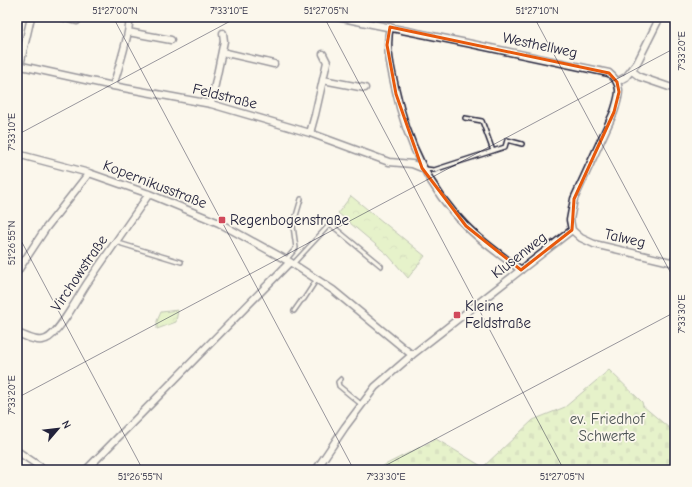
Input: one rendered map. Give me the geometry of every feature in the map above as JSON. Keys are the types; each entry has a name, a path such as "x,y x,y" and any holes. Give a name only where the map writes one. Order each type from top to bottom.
{"street":[{"path":"19,65 31,17"},
{"path":"61,17 77,21"},
{"path":"113,86 128,32 129,17"},
{"name":"Westhellweg","path":"336,17 609,73 617,82"},
{"path":"572,230 570,220 574,199 614,112 619,92 617,82 626,77 632,71 660,17"},
{"path":"390,27 387,45 396,94 403,121 422,168 450,209 466,226 486,244 521,270"},
{"path":"128,32 171,40"},
{"path":"211,104 224,42 223,33"},
{"path":"222,52 274,64"},
{"path":"310,133 326,62 323,54"},
{"name":"Feldstraße","path":"19,65 113,86 211,104 310,133 389,162 412,164 422,168"},
{"path":"632,71 640,77 675,89"},
{"path":"323,80 365,88"},
{"name":"Kopernikusstraße","path":"17,154 89,173 149,194 219,223 290,262 333,290 412,355"},
{"path":"17,272 46,228 89,173"},
{"name":"Virchowstraße","path":"17,333 36,340 51,337 149,194"},
{"name":"Talweg","path":"572,230 581,238 594,244 675,263"},
{"name":"Klusenweg","path":"316,470 344,427 375,387 412,355 572,230"},
{"path":"86,470 290,262"},
{"path":"17,451 45,470"}],"lane":[{"path":"465,118 482,121 493,151"},
{"path":"422,168 434,170 493,151 504,147 507,140 522,144"},
{"path":"290,262 296,248 293,226 301,199"},
{"path":"290,262 330,224 381,266"},
{"path":"116,241 181,262"},
{"path":"294,311 304,299 316,279"},
{"path":"341,379 338,382 339,386 362,405"}],"highlighted area":[{"path":"390,27 609,73 617,82 619,92 614,112 574,199 572,230 521,270 466,226 422,168 396,94 387,45"}],"green space":[{"path":"351,196 425,256 408,278 388,255 338,213"},
{"path":"178,310 176,322 157,329 157,321 161,312"},
{"name":"ev. Friedhof Schwerte","path":"609,370 642,402 643,406 675,433 675,470 377,470 436,439 483,467 533,420 565,407"}],"place":[{"name":"Regenbogenstraße","path":"222,220"},
{"name":"Kleine Feldstraße","path":"457,315"}]}
